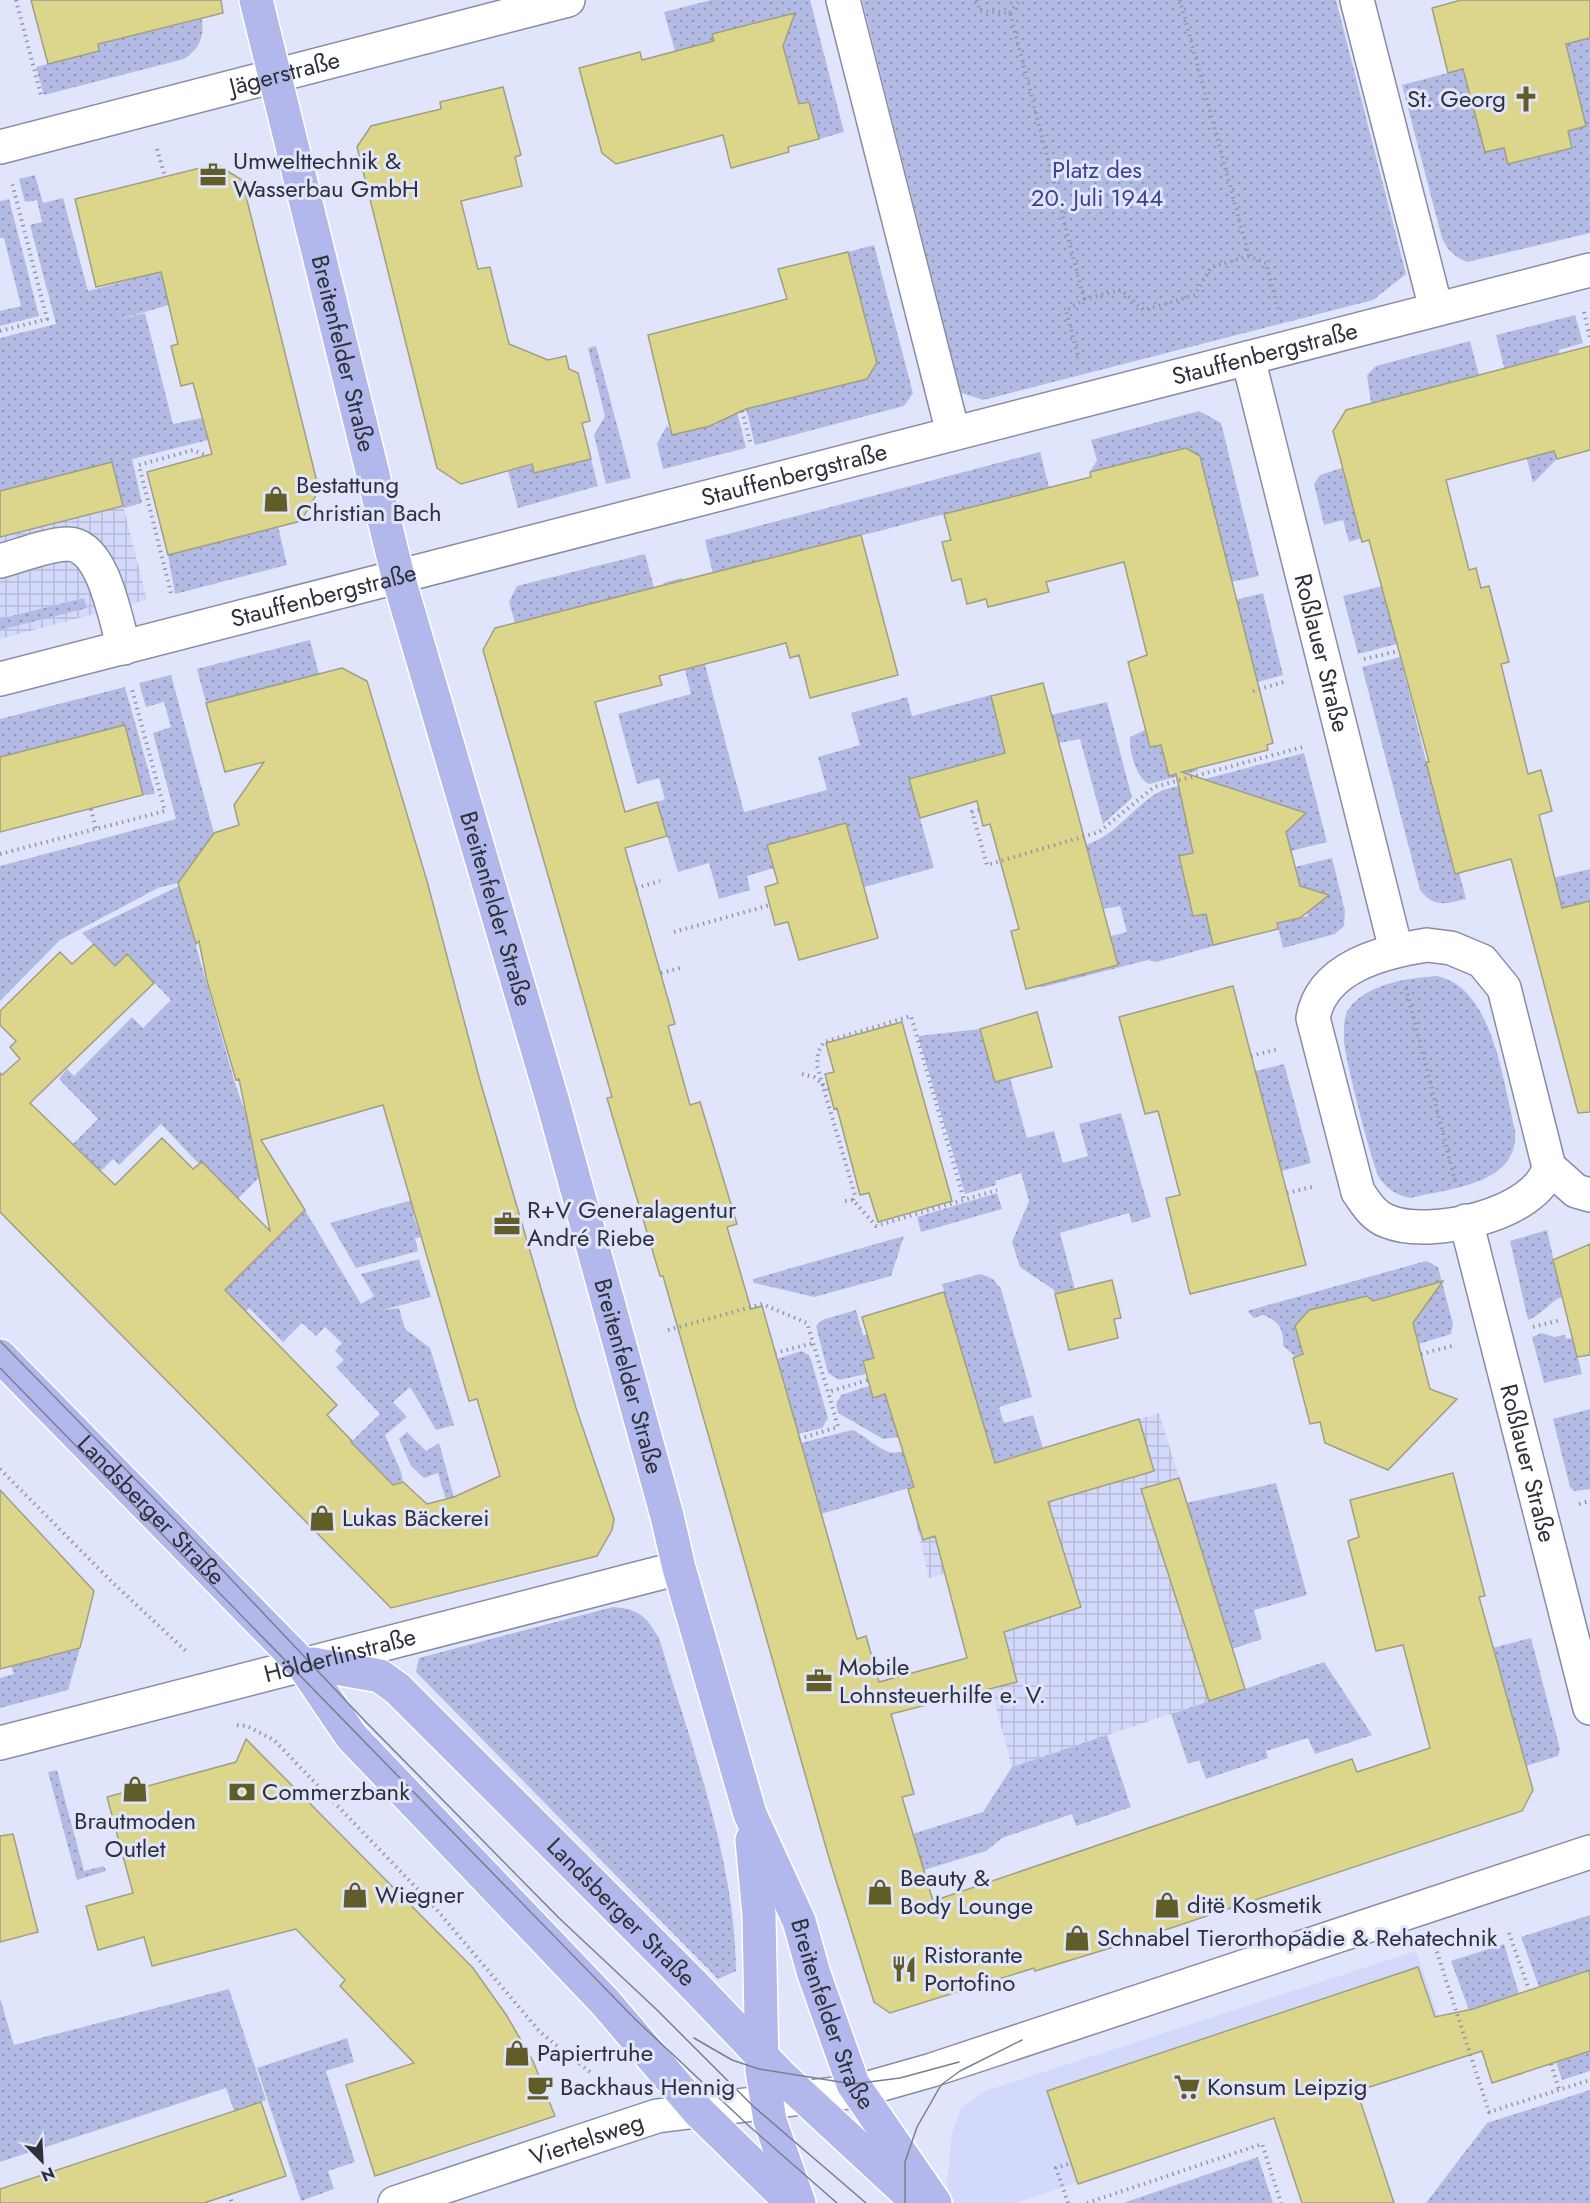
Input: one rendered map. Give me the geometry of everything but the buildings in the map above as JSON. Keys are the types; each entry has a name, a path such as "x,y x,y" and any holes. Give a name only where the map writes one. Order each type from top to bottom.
{"main road":[{"name":"Breitenfelder Straße","path":"256,0 398,576 549,1090 667,1516 679,1568 750,1814 799,1921 814,1974 853,2084 935,2203"},
{"name":"Landsberger Straße","path":"0,1356 303,1665 351,1736 605,2002 699,2112 792,2203"},
{"name":"Landsberger Straße","path":"303,1665 318,1664 380,1676 398,1689 760,2054 918,2203"},
{"name":"Breitenfelder Straße","path":"750,1814 759,1915 760,2054 766,2104 780,2154 800,2203"}],"street":[{"name":"Jägerstraße","path":"5,161 274,77 568,0"},
{"path":"843,0 953,433"},
{"path":"1357,0 1436,309"},
{"name":"Stauffenbergstraße","path":"0,679 1590,270"},
{"name":"Roßlauer Straße","path":"1248,358 1396,950"},
{"path":"0,561 66,544 83,548 91,553 100,569 124,648"},
{"path":"1427,945 1451,948 1482,961 1504,988 1550,1167 1546,1179 1538,1190 1515,1206 1438,1227 1408,1227 1385,1221 1367,1205 1355,1183 1315,1031 1313,1018 1318,998 1343,972 1396,950 1427,945"},
{"path":"1550,1167 1576,1191 1590,1195"},
{"name":"Roßlauer Straße","path":"1466,1221 1590,1707"},
{"name":"Hölderlinstraße","path":"0,1743 679,1568"},
{"name":"Viertelsweg","path":"398,2203 657,2116 858,2091 959,2062 1422,1906 1590,1852"}],"path":[{"path":"16,0 42,102"},
{"path":"977,0 980,10 1010,13"},
{"path":"1010,13 1020,0"},
{"path":"1180,0 1249,256"},
{"path":"1010,13 1084,299"},
{"path":"155,140 165,177"},
{"path":"0,332 46,319 5,161"},
{"path":"1080,367 1066,310 1084,299 1121,290 1144,310 1195,295 1211,267 1249,256 1266,263 1279,316"},
{"path":"1582,305 1590,338"},
{"path":"742,411 752,452"},
{"path":"173,602 138,465 193,450 207,456"},
{"path":"1355,662 1399,651"},
{"path":"1253,691 1293,679"},
{"path":"0,854 165,811 129,680"},
{"path":"979,810 972,812 987,865 1100,832 1154,788 1310,745"},
{"path":"91,809 96,830"},
{"path":"636,888 660,881"},
{"path":"674,932 770,905"},
{"path":"1396,950 1466,1221"},
{"path":"661,973 684,967"},
{"path":"853,1200 855,1196 853,1178 824,1088 818,1066 818,1052 824,1042 910,1016 964,1200"},
{"path":"1251,1056 1287,1047"},
{"path":"802,1074 814,1077 829,1090"},
{"path":"1287,1193 1323,1184"},
{"path":"853,1200 876,1226 997,1190"},
{"path":"845,1202 853,1200"},
{"path":"669,1329 762,1304 807,1323 838,1427 799,1439"},
{"path":"1523,1329 1561,1320"},
{"path":"775,1353 813,1343"},
{"path":"1421,1354 1463,1344"},
{"path":"828,1392 868,1380"},
{"path":"0,1469 111,1581 188,1653"},
{"path":"227,1724 247,1726 273,1740 431,1904 540,2032 590,2072"},
{"path":"1422,1906 1489,2112 1590,2080"},
{"path":"1509,1933 1529,1990"},
{"path":"1551,2064 1559,2090"},
{"path":"1087,2203 1262,2144 1281,2203"},
{"path":"1068,2203 1056,2168 1071,2163"},
{"path":"230,2194 232,2203"}],"shaded area":[{"path":"112,462 147,600 0,639 0,491"},
{"path":"1159,1413 1245,1689 1012,1767 991,1688 976,1692 945,1574 929,1578 908,1489"},
{"path":"1416,1951 1453,2060 1015,2203 955,2203 947,2186 952,2133 961,2108 985,2091"}],"green space":[{"path":"711,0 810,0 844,132 819,139 809,102 799,104 783,46 787,35 784,25 745,26 713,34 714,41 675,51 664,12"},
{"name":"Platz des 20. Juli 1944","path":"862,0 1336,0 1406,274 1373,300 983,400 961,393"},
{"path":"202,19 200,42 184,59 44,95 36,67 99,51 98,44"},
{"path":"1590,38 1590,233 1467,262 1458,258 1449,250 1442,238 1402,85 1463,69 1504,148 1509,164 1572,148 1568,131 1586,126 1566,42"},
{"path":"35,175 43,203 63,198 88,291 161,272 169,305 117,320 145,313 173,424 202,418 208,440 132,459 142,503 124,508 111,462 0,491 0,338 56,324 30,225 42,222 37,200 25,202 19,179"},
{"path":"9,199 39,316 0,326 0,311 21,306 4,238 0,238 0,201"},
{"path":"874,245 913,393 904,406 755,445 746,409 867,378 877,363 848,252"},
{"path":"1575,315 1583,343 1559,350 1550,436 1557,459 1533,483 1496,335"},
{"path":"1470,341 1479,375 1371,403 1367,375 1376,366"},
{"path":"596,346 631,478 606,484 594,435 605,416 588,348"},
{"path":"1199,411 1221,423 1259,576 1231,582 1200,457 1187,448 1090,472 1097,460 1091,440"},
{"path":"737,412 746,448 663,469 657,444 667,425 672,435 718,424 717,417"},
{"path":"1040,452 1049,487 713,574 705,540"},
{"path":"591,459 598,486 518,508 508,471 532,465"},
{"path":"1342,468 1361,538 1349,542 1343,520 1324,525 1314,484 1320,475"},
{"path":"278,526 287,565 175,594 168,555"},
{"path":"645,554 654,588 515,623 509,602 517,586"},
{"path":"682,578 744,812 827,790 818,757 860,745 851,713 907,697 912,716 991,695 999,727 1107,702 1132,798 1103,824 1080,739 1059,743 1058,739 909,779 934,868 864,887 845,823 767,845 774,868 747,876 750,890 719,899 709,863 678,872 657,802 665,799 659,778 637,784 618,714 691,694 663,583"},
{"path":"1382,586 1397,644 1358,654 1343,596"},
{"path":"1263,593 1283,675 1251,684 1160,619"},
{"path":"84,598 87,608 0,630 0,619"},
{"path":"310,640 319,674 206,703 197,669"},
{"path":"1400,657 1454,872 1459,872 1466,899 1440,903 1430,900 1420,890 1362,667"},
{"path":"171,675 214,833 178,883 158,888 60,940 0,1001 0,866 176,819 153,733 171,727 164,702 146,707 139,683"},
{"path":"125,687 155,794 143,795 124,725 0,757 0,719"},
{"path":"1145,730 1150,747 1161,745 1169,775 1197,768 1198,771 1149,784 1144,781 1134,764 1130,737"},
{"path":"1304,753 1327,842 1291,851 1193,853 1179,856 1182,873 1190,871 1197,897 1189,899 1192,916 1206,914 1243,938 1156,962 1148,960 1043,987 1035,987 1118,965 1111,936 1127,932 1120,906 1104,909 1097,883 1046,896 1035,858 1096,841 1163,790"},
{"path":"1332,858 1345,911 1344,926 1335,934 1283,948 1277,923 1308,916 1295,867"},
{"path":"1590,869 1590,901 1527,918 1519,886"},
{"path":"179,886 246,1115 279,1169 264,1173 206,1230 202,1162 199,1164 161,1124 119,1165 113,1159 91,1181 72,1145 98,1119 59,1079 67,1069 74,1076 132,1017 143,1028 171,1000 127,955 115,966 82,933"},
{"path":"1436,976 1455,984 1471,998 1483,1016 1506,1087 1515,1130 1514,1148 1506,1162 1495,1173 1479,1181 1410,1198 1390,1189 1380,1179 1376,1170 1349,1068 1344,1041 1345,1021 1348,1010 1356,1001 1376,988 1413,978"},
{"path":"980,1029 995,1082 1010,1078 1027,1138 1054,1131 1063,1163 1088,1156 1079,1124 1121,1113 1151,1217 1132,1223 1129,1213 1060,1233 1075,1289 1055,1294 1054,1290 1020,1267 1012,1242 1029,1201 1021,1173 995,1181 996,1185 965,1194 918,1036"},
{"path":"1284,1064 1311,1163 1282,1171 1255,1071"},
{"path":"997,1193 1002,1209 921,1232 917,1217"},
{"path":"423,1197 427,1210 413,1215 421,1237 415,1238 418,1251 356,1268 330,1223"},
{"path":"305,1210 361,1304 374,1296 361,1274 419,1259 431,1297 383,1310 399,1308 405,1329 430,1348 454,1425 436,1430 410,1387 393,1402 407,1417 385,1435 403,1482 393,1485 351,1442 380,1414 336,1367 344,1360 335,1351 342,1343 325,1327 316,1336 302,1323 283,1342 249,1308 246,1312 214,1300"},
{"path":"1547,1230 1562,1297 1528,1320 1510,1241"},
{"path":"904,1236 891,1276 814,1297 754,1283 753,1279"},
{"path":"1426,1261 1438,1267 1453,1324 1451,1334 1419,1344 1413,1323 1418,1314 1417,1305 1403,1292 1373,1301 1367,1296 1295,1327 1303,1354 1295,1356 1283,1346 1283,1335 1277,1323 1263,1315 1254,1318 1247,1311"},
{"path":"981,1274 993,1279 1001,1289 1032,1397 999,1407 1004,1423 1033,1415 1043,1448 821,1514 801,1443 852,1430 884,1450 898,1452 921,1445 980,1413 942,1284"},
{"path":"856,1310 863,1335 867,1335 874,1358 862,1362 866,1374 839,1380 828,1373 816,1326 822,1320"},
{"path":"1542,1333 1554,1337 1565,1335 1566,1339 1573,1338 1582,1374 1544,1383 1532,1337"},
{"path":"801,1351 809,1355 828,1418 822,1428 798,1434 777,1359"},
{"path":"869,1386 873,1398 885,1394 899,1437 883,1439 838,1413 836,1404 841,1395"},
{"path":"1590,1409 1590,1489 1574,1491 1570,1487 1553,1419"},
{"path":"407,1432 426,1451 439,1443 454,1497 446,1500 438,1473 424,1478 411,1466 399,1439"},
{"path":"1276,1483 1307,1595 1254,1610 1262,1639 1232,1649 1186,1503"},
{"path":"613,1607 641,1615 659,1638 709,1802 720,1844 734,1928 736,1971 718,1979 416,1672 419,1658"},
{"path":"1531,1638 1560,1749 1558,1756 1526,1766 1492,1648"},
{"path":"80,1648 68,1690 0,1708 0,1678 14,1674 11,1666"},
{"path":"1324,1662 1372,1735 1315,1754 1308,1738 1266,1751 1268,1758 1206,1779 1199,1760 1188,1764 1171,1714"},
{"path":"1107,1735 1131,1807 1076,1826 1072,1814 1002,1838 986,1851 924,1870 912,1834 983,1812 1012,1767"},
{"path":"57,1770 84,1871 104,1866 106,1871 77,1880 48,1772"},
{"path":"1590,1915 1590,1970 1539,1987 1521,1937"},
{"path":"1504,1944 1519,1994 1469,2010 1451,1961"},
{"path":"229,1989 266,2100 234,2111 226,2088 0,2162 0,1998 14,2045"},
{"path":"347,2038 354,2062 326,2071 355,2162 328,2171 334,2189 301,2201 257,2068"},
{"path":"1590,2051 1590,2071 1562,2080 1556,2062"},
{"path":"1590,2090 1590,2203 1426,2203 1487,2123"},
{"path":"1258,2157 1273,2203 1123,2203"}],"tram line":[{"path":"0,1341 179,1524 364,1720 559,1918 656,2009 753,2106 866,2203"},
{"path":"0,1368 635,2019 749,2126 837,2203"},
{"path":"694,2038 732,2060 759,2069 853,2084 900,2078 959,2062"},
{"path":"905,2203 905,2162 917,2127 941,2085 960,2071 1022,2040"}],"place":[{"name":"St. Georg","path":"1526,99"},
{"name":"Umwelttechnik & Wasserbau GmbH","path":"213,175"},
{"name":"Bestattung Christian Bach","path":"276,499"},
{"name":"R+V Generalagentur André Riebe","path":"507,1224"},
{"name":"Lukas Bäckerei","path":"322,1518"},
{"name":"Mobile Lohnsteuerhilfe e. V.","path":"819,1681"},
{"name":"Brautmoden Outlet","path":"135,1789"},
{"name":"Commerzbank","path":"242,1792"},
{"name":"Beauty & Body Lounge","path":"880,1892"},
{"name":"Wiegner","path":"355,1895"},
{"name":"ditë Kosmetik","path":"1167,1905"},
{"name":"Schnabel Tierorthopädie & Rehatechnik","path":"1077,1938"},
{"name":"Ristorante Portofino","path":"904,1969"},
{"name":"Papiertruhe","path":"517,2053"},
{"name":"Backhaus Hennig","path":"540,2087"},
{"name":"Konsum Leipzig","path":"1187,2087"}]}
